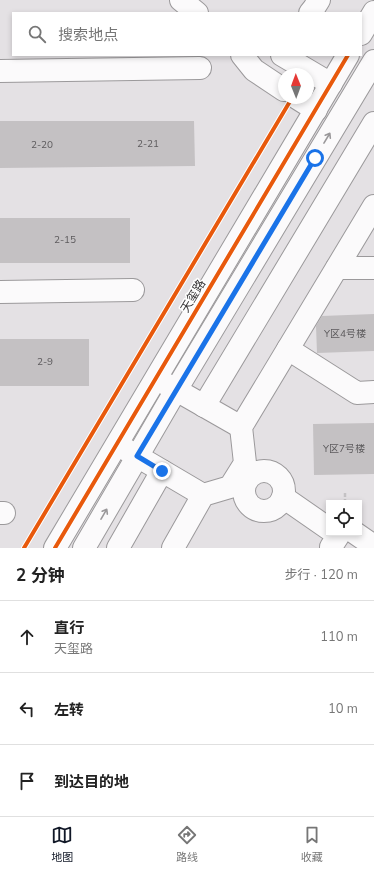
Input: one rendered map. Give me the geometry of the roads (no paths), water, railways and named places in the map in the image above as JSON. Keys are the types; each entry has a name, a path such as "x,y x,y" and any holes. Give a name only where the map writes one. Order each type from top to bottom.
{"street":[{"path":"182,0 196,12"},
{"path":"311,12 319,0"},
{"path":"362,32 374,12"},
{"path":"243,56 254,70 278,86"},
{"path":"284,56 331,84"},
{"name":"天玺路","path":"55,548 347,56"},
{"path":"84,548 176,390 374,61"},
{"path":"0,71 200,68"},
{"path":"306,104 316,110"},
{"path":"204,406 374,123"},
{"path":"294,146 342,176"},
{"path":"173,548 203,495 230,487 243,477 251,476 263,471 275,475 283,484 284,491 280,503 275,508 262,511 255,509 246,499 243,477 245,463 240,427 374,206"},
{"path":"337,268 374,268"},
{"path":"0,292 133,290"},
{"path":"288,348 357,393 374,392"},
{"path":"156,378 240,427"},
{"path":"117,444 203,495"},
{"path":"118,548 162,471"},
{"path":"283,497 326,527"},
{"path":"341,536 374,546"}]}
